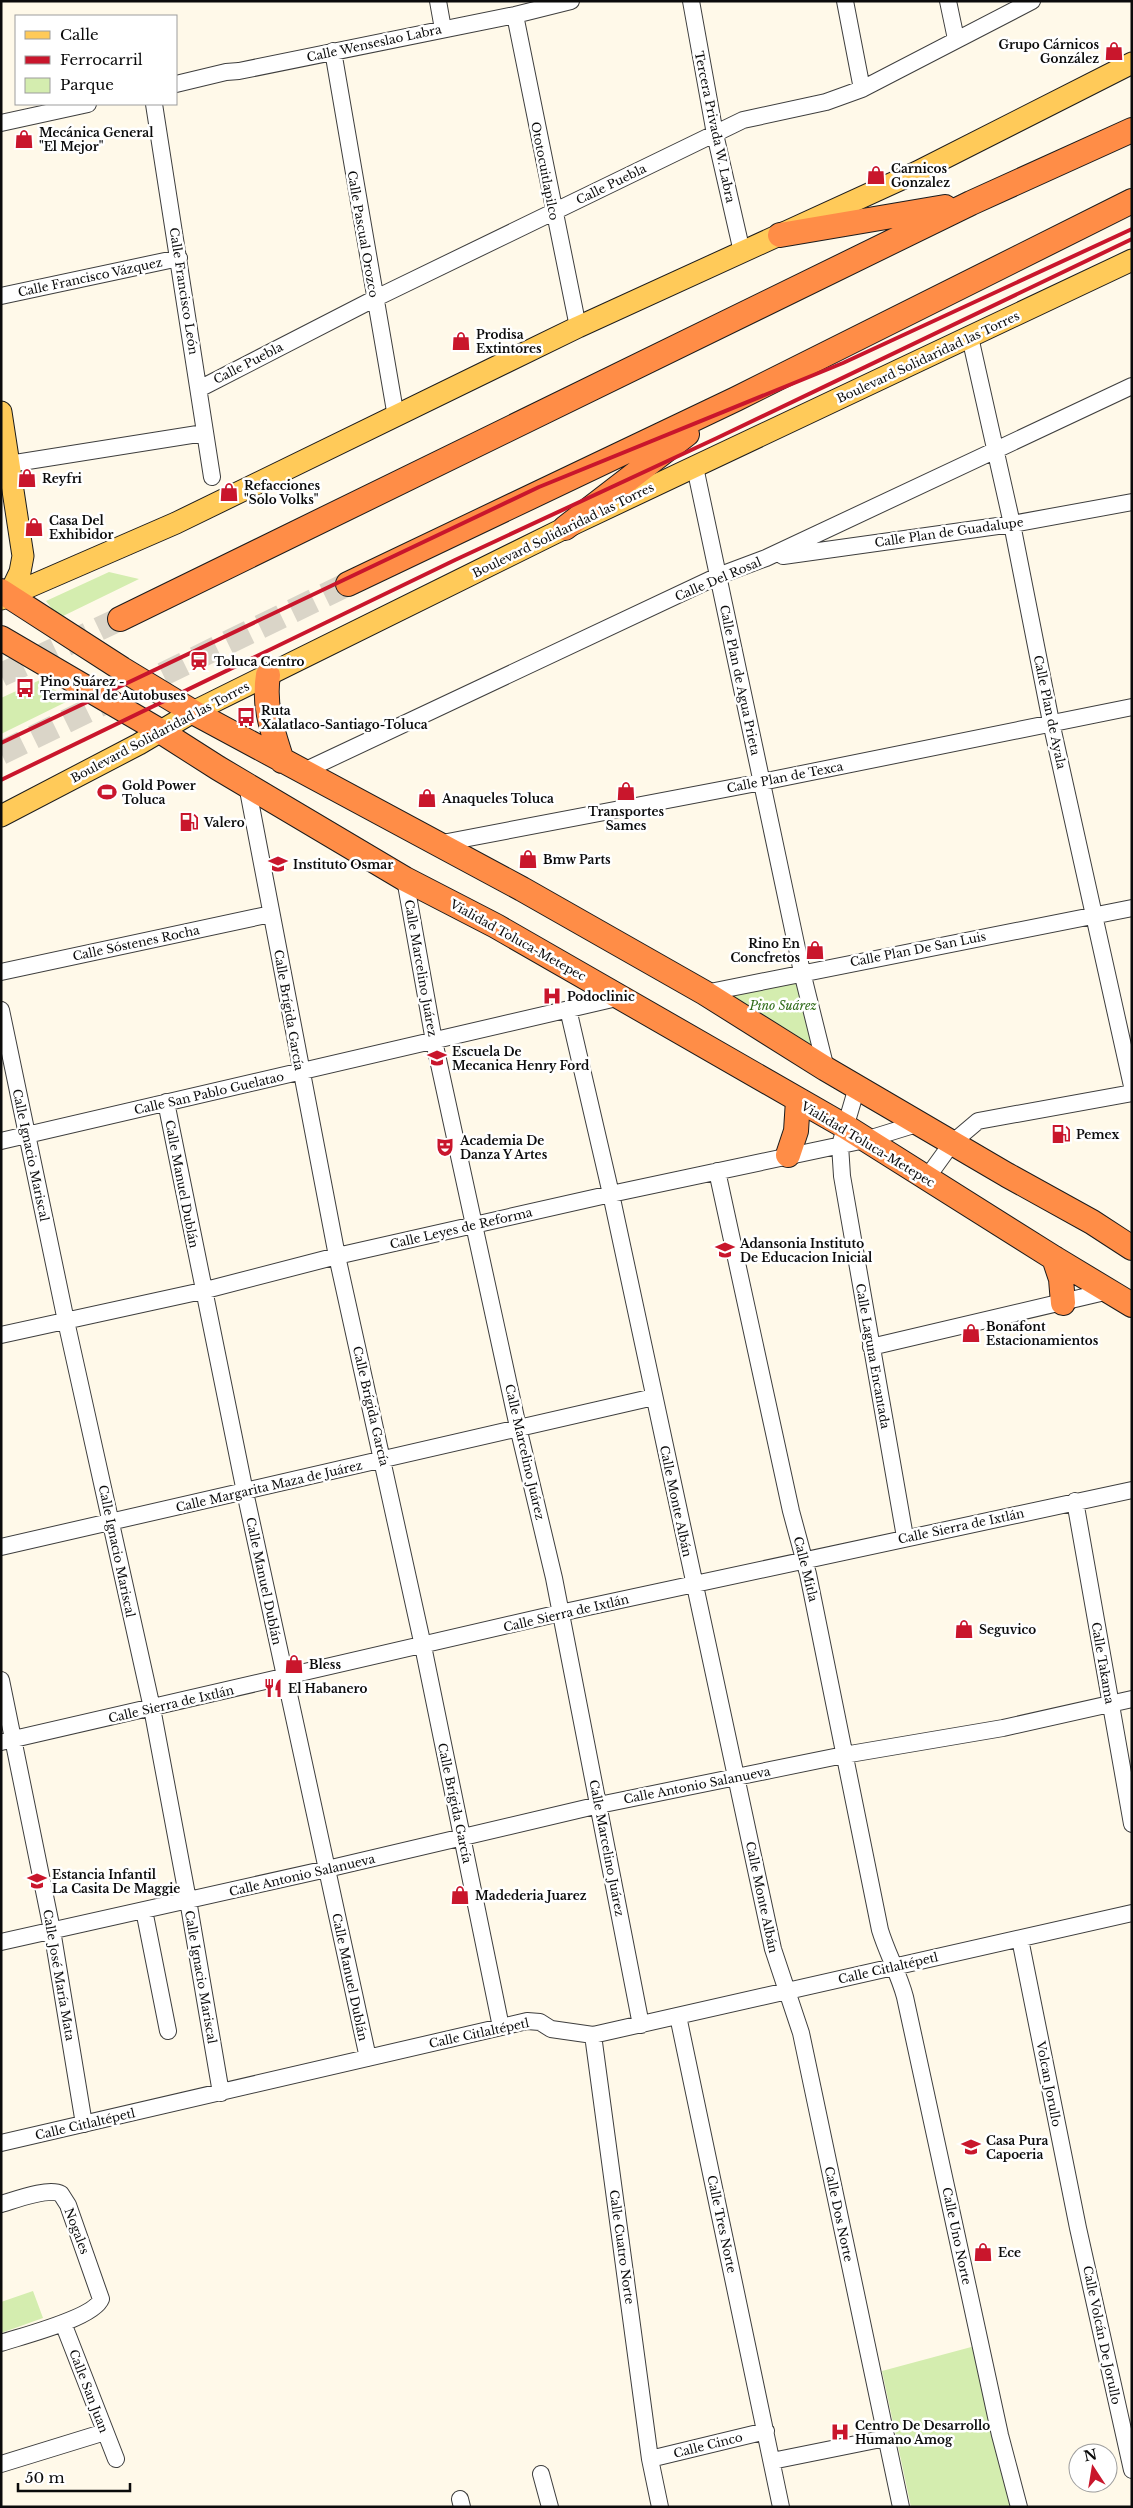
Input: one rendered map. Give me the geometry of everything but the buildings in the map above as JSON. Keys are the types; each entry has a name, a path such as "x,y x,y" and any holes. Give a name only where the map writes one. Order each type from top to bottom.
{"highway":[{"path":"120,619 971,203 1132,130"},
{"path":"348,584 736,399 1132,201"},
{"path":"780,235 971,203"},
{"path":"565,528 678,440 736,399"},
{"path":"4,595 122,670 193,712 522,889 705,993 826,1069 1092,1222 1132,1248"},
{"name":"Vialidad Toluca-Metepec","path":"1,638 160,730 247,785 404,879 496,926 798,1100 850,1137 926,1178 1132,1305"},
{"path":"268,675 266,690 268,714 282,761"},
{"path":"788,1155 796,1131 798,1100"},
{"path":"1054,1258 1061,1279 1063,1304"}],"main road":[{"path":"4,595 176,523 578,327 917,172 1132,63"},
{"name":"Boulevard Solidaridad las Torres","path":"1,816 139,744 193,712 565,528 1132,260"},
{"path":"1,412 23,556 20,572 4,595"}],"street":[{"path":"438,1 443,29"},
{"name":"Calle Wenseslao Labra","path":"178,84 226,72 239,71 514,15 571,1"},
{"name":"Tercera Privada W. Labra","path":"691,1 715,134 742,252"},
{"path":"845,1 862,89"},
{"path":"948,1 956,39"},
{"name":"Calle Puebla","path":"198,389 374,299 743,120 826,102 862,89 1032,1"},
{"name":"Ototocuitlapilco","path":"514,15 578,327"},
{"name":"Calle Pascual Orozco","path":"333,51 374,299 396,416"},
{"path":"1,123 83,105"},
{"name":"Calle Francisco León","path":"154,105 212,478"},
{"name":"Calle Francisco Vázquez","path":"1,296 179,258"},
{"name":"Calle Plan de Ayala","path":"970,337 1012,524 1051,722 1132,1086"},
{"name":"Calle Del Rosal","path":"304,771 718,576 766,558 1132,386"},
{"path":"9,464 204,434"},
{"name":"Calle Plan de Agua Prieta","path":"696,467 802,972 826,1069"},
{"name":"Calle Plan de Guadalupe","path":"766,558 1012,524 1132,502"},
{"name":"Calle Plan de Texca","path":"437,844 762,782 1132,707"},
{"name":"Calle Brígida García","path":"247,785 300,1073 337,1256 423,1646 501,2027"},
{"name":"Calle Marcelino Juárez","path":"404,879 434,1040 518,1427 545,1538 641,2025"},
{"name":"Calle Plan De San Luis","path":"705,993 1093,914 1132,908"},
{"name":"Calle Sóstenes Rocha","path":"1,972 271,914"},
{"name":"Calle San Pablo Guelatao","path":"1,1141 621,997"},
{"name":"Calle Monte Albán","path":"568,1009 611,1194 773,1949 788,1991"},
{"name":"Calle Ignacio Mariscal","path":"1,1010 66,1321 152,1708 188,1900 221,2093"},
{"name":"Calle Laguna Encantada","path":"857,1087 842,1176 905,1537"},
{"path":"926,1178 952,1143 971,1125 986,1118 1132,1093"},
{"name":"Calle Manuel Dublán","path":"166,1102 202,1291 368,2058"},
{"name":"Calle Leyes de Reforma","path":"1,1335 202,1291 337,1256 788,1155 850,1137 920,1123"},
{"name":"Calle Mitla","path":"717,1171 791,1511 804,1559 880,1930 887,1953 894,1966"},
{"path":"871,1347 1063,1304 1109,1291"},
{"name":"Calle Margarita Maza de Juárez","path":"1,1547 654,1397"},
{"name":"Calle Sierra de Ixtlán","path":"8,1741 560,1613 905,1537 1132,1490"},
{"name":"Calle Takama","path":"1075,1501 1132,1824"},
{"name":"Calle José María Mata","path":"1,1680 8,1741 52,1930 84,2124"},
{"name":"Calle Antonio Salanueva","path":"1,1942 327,1869 599,1805 844,1755 1003,1728 1132,1699"},
{"path":"144,1910 168,2031"},
{"name":"Calle Citlaltépetl","path":"1,2143 532,2020 551,2029 593,2035 1132,1913"},
{"name":"Volcan Jorullo","path":"1020,1939 1078,2228"},
{"name":"Calle Uno Norte","path":"894,1966 905,1997 1000,2435 1019,2507"},
{"name":"Calle Dos Norte","path":"788,1991 801,2032 901,2507"},
{"name":"Calle Tres Norte","path":"678,2016 781,2507"},
{"name":"Calle Cuatro Norte","path":"593,2035 650,2459 660,2507"},
{"name":"Nogales","path":"1,2204 42,2193 55,2191 61,2194 101,2299 98,2306 92,2310 63,2323"},
{"name":"Calle Volcán De Jorullo","path":"1078,2228 1132,2470"},
{"path":"1,2343 63,2323"},
{"name":"Calle San Juan","path":"63,2323 116,2459"},
{"name":"Calle Cinco","path":"650,2459 766,2431"},
{"path":"1,2464 105,2432"},
{"path":"772,2461 886,2438"},
{"path":"542,2474 550,2507"}],"green space":[{"path":"109,572 139,579 59,618 46,601"},
{"path":"40,680 70,700 1,734 1,698"},
{"name":"Pino Suárez","path":"796,983 815,1047 732,995"},
{"path":"33,2291 43,2318 1,2333 1,2302"},
{"path":"975,2346 1011,2507 911,2507 882,2371"}],"tunnel":[{"path":"1,753 348,584"},
{"path":"1,675 120,619"}],"railway":[{"path":"1,743 539,487 843,363 1132,229"},
{"path":"1,780 455,560 717,438 1132,239"}],"place":[{"name":"Grupo Cárnicos González","path":"1114,51"},
{"name":"Mecánica General \"El Mejor\"","path":"24,139"},
{"name":"Carnicos Gonzalez","path":"876,175"},
{"name":"Prodisa Extintores","path":"461,341"},
{"name":"Reyfri","path":"27,478"},
{"name":"Refacciones \"Solo Volks\"","path":"229,492"},
{"name":"Casa Del Exhibidor","path":"34,527"},
{"name":"Toluca Centro","path":"199,661"},
{"name":"Pino Suárez - Terminal de Autobuses","path":"25,688"},
{"name":"Ruta Xalatlaco-Santiago-Toluca","path":"246,717"},
{"name":"Transportes Sames","path":"626,791"},
{"name":"Gold Power Toluca","path":"107,792"},
{"name":"Anaqueles Toluca","path":"427,798"},
{"name":"Valero","path":"189,822"},
{"name":"Bmw Parts","path":"528,859"},
{"name":"Instituto Osmar","path":"278,864"},
{"name":"Rino En Concfretos","path":"815,950"},
{"name":"Podoclinic","path":"552,996"},
{"name":"Escuela De Mecanica Henry Ford","path":"437,1058"},
{"name":"Pemex","path":"1061,1134"},
{"name":"Academia De Danza Y Artes","path":"445,1147"},
{"name":"Adansonia Instituto De Educacion Inicial","path":"725,1250"},
{"name":"Bonafont Estacionamientos","path":"971,1333"},
{"name":"Seguvico","path":"964,1629"},
{"name":"Bless","path":"294,1664"},
{"name":"El Habanero","path":"273,1688"},
{"name":"Estancia Infantil La Casita De Maggie","path":"37,1881"},
{"name":"Madederia Juarez","path":"460,1895"},
{"name":"Casa Pura Capoeria","path":"971,2147"},
{"name":"Ece","path":"983,2252"},
{"name":"Centro De Desarrollo Humano Amog","path":"840,2432"}]}
